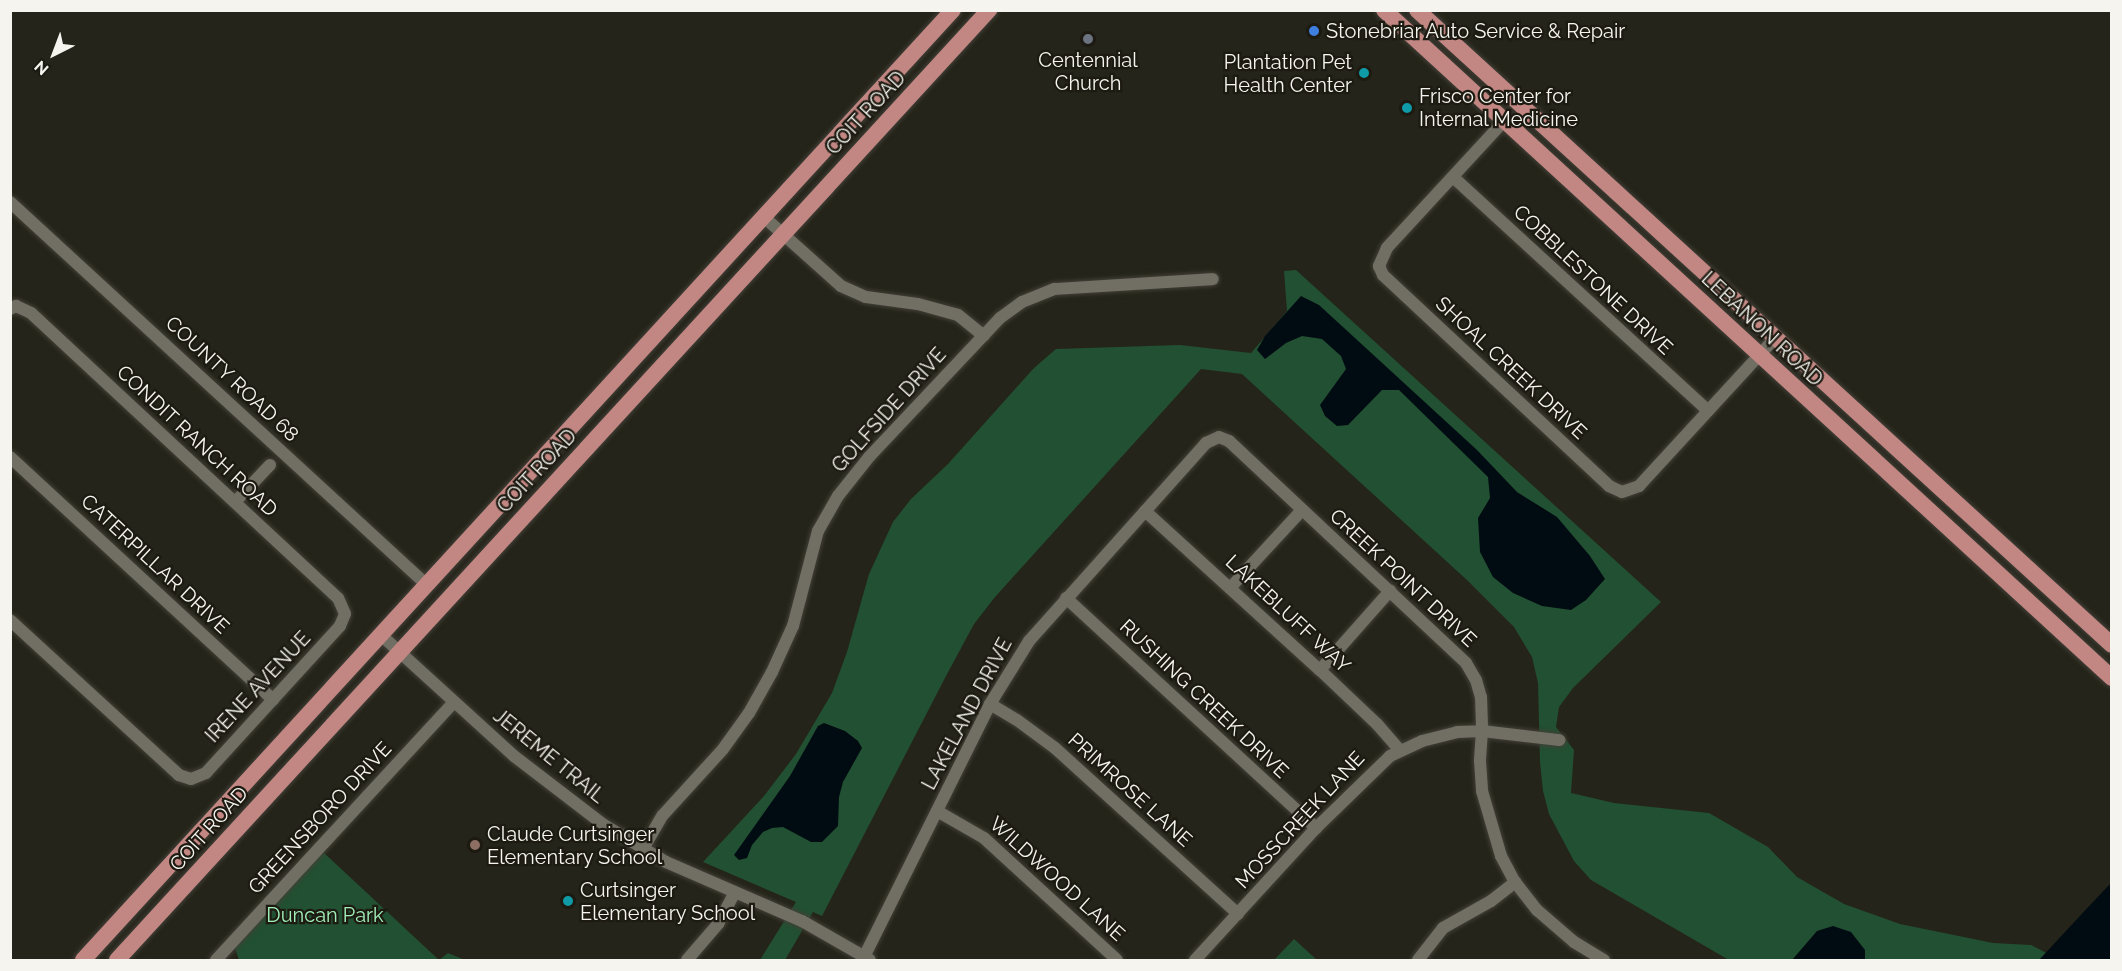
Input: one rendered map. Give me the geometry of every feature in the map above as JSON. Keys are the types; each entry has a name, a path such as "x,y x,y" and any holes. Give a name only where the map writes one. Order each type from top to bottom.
{"main road":[{"name":"COIT ROAD","path":"83,960 765,218 953,10"},
{"name":"COIT ROAD","path":"117,960 989,10"},
{"name":"LEBANON ROAD","path":"1384,10 2112,678"},
{"name":"LEBANON ROAD","path":"1417,10 2112,645"},
{"path":"874,97 894,115"},
{"path":"1504,121 1518,103"},
{"path":"514,490 533,507"},
{"path":"1928,509 1944,491"},
{"path":"173,863 191,880"}],"street":[{"path":"1453,177 1504,121"},
{"name":"SHOAL CREEK DRIVE","path":"1453,177 1387,248 1379,266 1383,275 1609,486 1622,492 1639,486 1707,411"},
{"name":"COBBLESTONE DRIVE","path":"1453,177 1707,411"},
{"name":"COUNTY ROAD 68","path":"10,202 427,585"},
{"path":"765,218 841,286 866,297 918,304 958,315 984,336"},
{"name":"GOLFSIDE DRIVE","path":"643,849 663,815 723,749 749,713 772,672 793,626 818,531 838,496 868,457 984,336 1022,302 1054,289 1213,279"},
{"name":"CONDIT RANCH ROAD","path":"13,307 31,313 338,598 345,613"},
{"path":"1707,411 1775,338"},
{"name":"CREEK POINT DRIVE","path":"1215,437 1229,441 1466,663 1479,688 1482,731 1480,760 1486,811 1501,856 1515,882 1545,918 1574,942 1604,960"},
{"name":"LAKELAND DRIVE","path":"867,958 990,704 1029,641 1206,443 1215,437"},
{"name":"CATERPILLAR DRIVE","path":"10,457 273,700"},
{"path":"235,502 270,465"},
{"path":"1230,588 1302,510"},
{"name":"LAKEBLUFF WAY","path":"1145,511 1320,670 1377,724 1400,750"},
{"path":"1320,670 1390,591"},
{"name":"RUSHING CREEK DRIVE","path":"1066,598 1316,828"},
{"name":"IRENE AVENUE","path":"10,620 179,775 191,779 206,772 273,700 340,626 345,613"},
{"name":"JEREME TRAIL","path":"381,635 514,756 572,802 643,849 683,870 802,921 867,958"},
{"name":"GREENSBORO DRIVE","path":"223,958 454,702"},
{"name":"PRIMROSE LANE","path":"990,704 1017,720 1055,748 1238,914"},
{"name":"MOSSCREEK LANE","path":"1195,960 1316,828 1383,760 1400,750 1434,737 1482,731 1559,740"},
{"name":"WILDWOOD LANE","path":"937,811 984,838 1118,960"},
{"path":"1418,960 1443,928 1491,901 1515,882"},
{"path":"687,960 718,924 735,892"}],"green space":[{"path":"1296,270 1661,602 1573,688 1559,707 1556,727 1574,750 1571,793 1614,803 1709,813 1768,847 1797,877 1844,904 1900,924 1993,943 2031,945 2060,960 1729,960 1591,880 1574,861 1549,814 1543,791 1540,762 1538,683 1532,657 1514,627 1468,581 1242,374 1201,369 995,597 974,624 822,916 813,912 785,960 760,960 796,902 703,862 764,796 796,754 832,693 847,652 869,574 893,522 911,499 948,464 1034,368 1056,349 1180,345 1251,353 1287,311 1284,271"},
{"name":"Duncan Park","path":"323,852 439,960 239,960 235,948"},
{"path":"1294,939 1317,960 1274,960"},
{"path":"448,953 465,960 439,960"}],"shaded area":[{"path":"1301,296 1319,305 1477,450 1517,492 1557,517 1590,556 1605,579 1586,600 1571,610 1542,606 1513,593 1493,577 1480,552 1478,518 1490,498 1488,477 1399,390 1382,390 1348,425 1337,426 1325,416 1320,405 1346,369 1341,356 1322,339 1302,336 1286,343 1265,359 1257,350 1265,336"},
{"path":"824,723 845,731 858,741 862,748 843,782 839,797 838,826 822,842 811,842 783,827 772,828 763,832 752,845 747,858 739,860 734,855 790,776 818,726"},
{"path":"2111,883 2111,960 2039,960 2092,903"},
{"path":"1833,926 1851,932 1865,950 1865,960 1792,960 1817,931"}],"place":[{"name":"Stonebriar Auto Service & Repair","path":"1314,31"},
{"name":"Centennial Church","path":"1088,39"},
{"name":"Plantation Pet Health Center","path":"1364,73"},
{"name":"Frisco Center for Internal Medicine","path":"1407,108"},
{"name":"Claude Curtsinger Elementary School","path":"475,845"},
{"name":"Curtsinger Elementary School","path":"568,901"}]}
